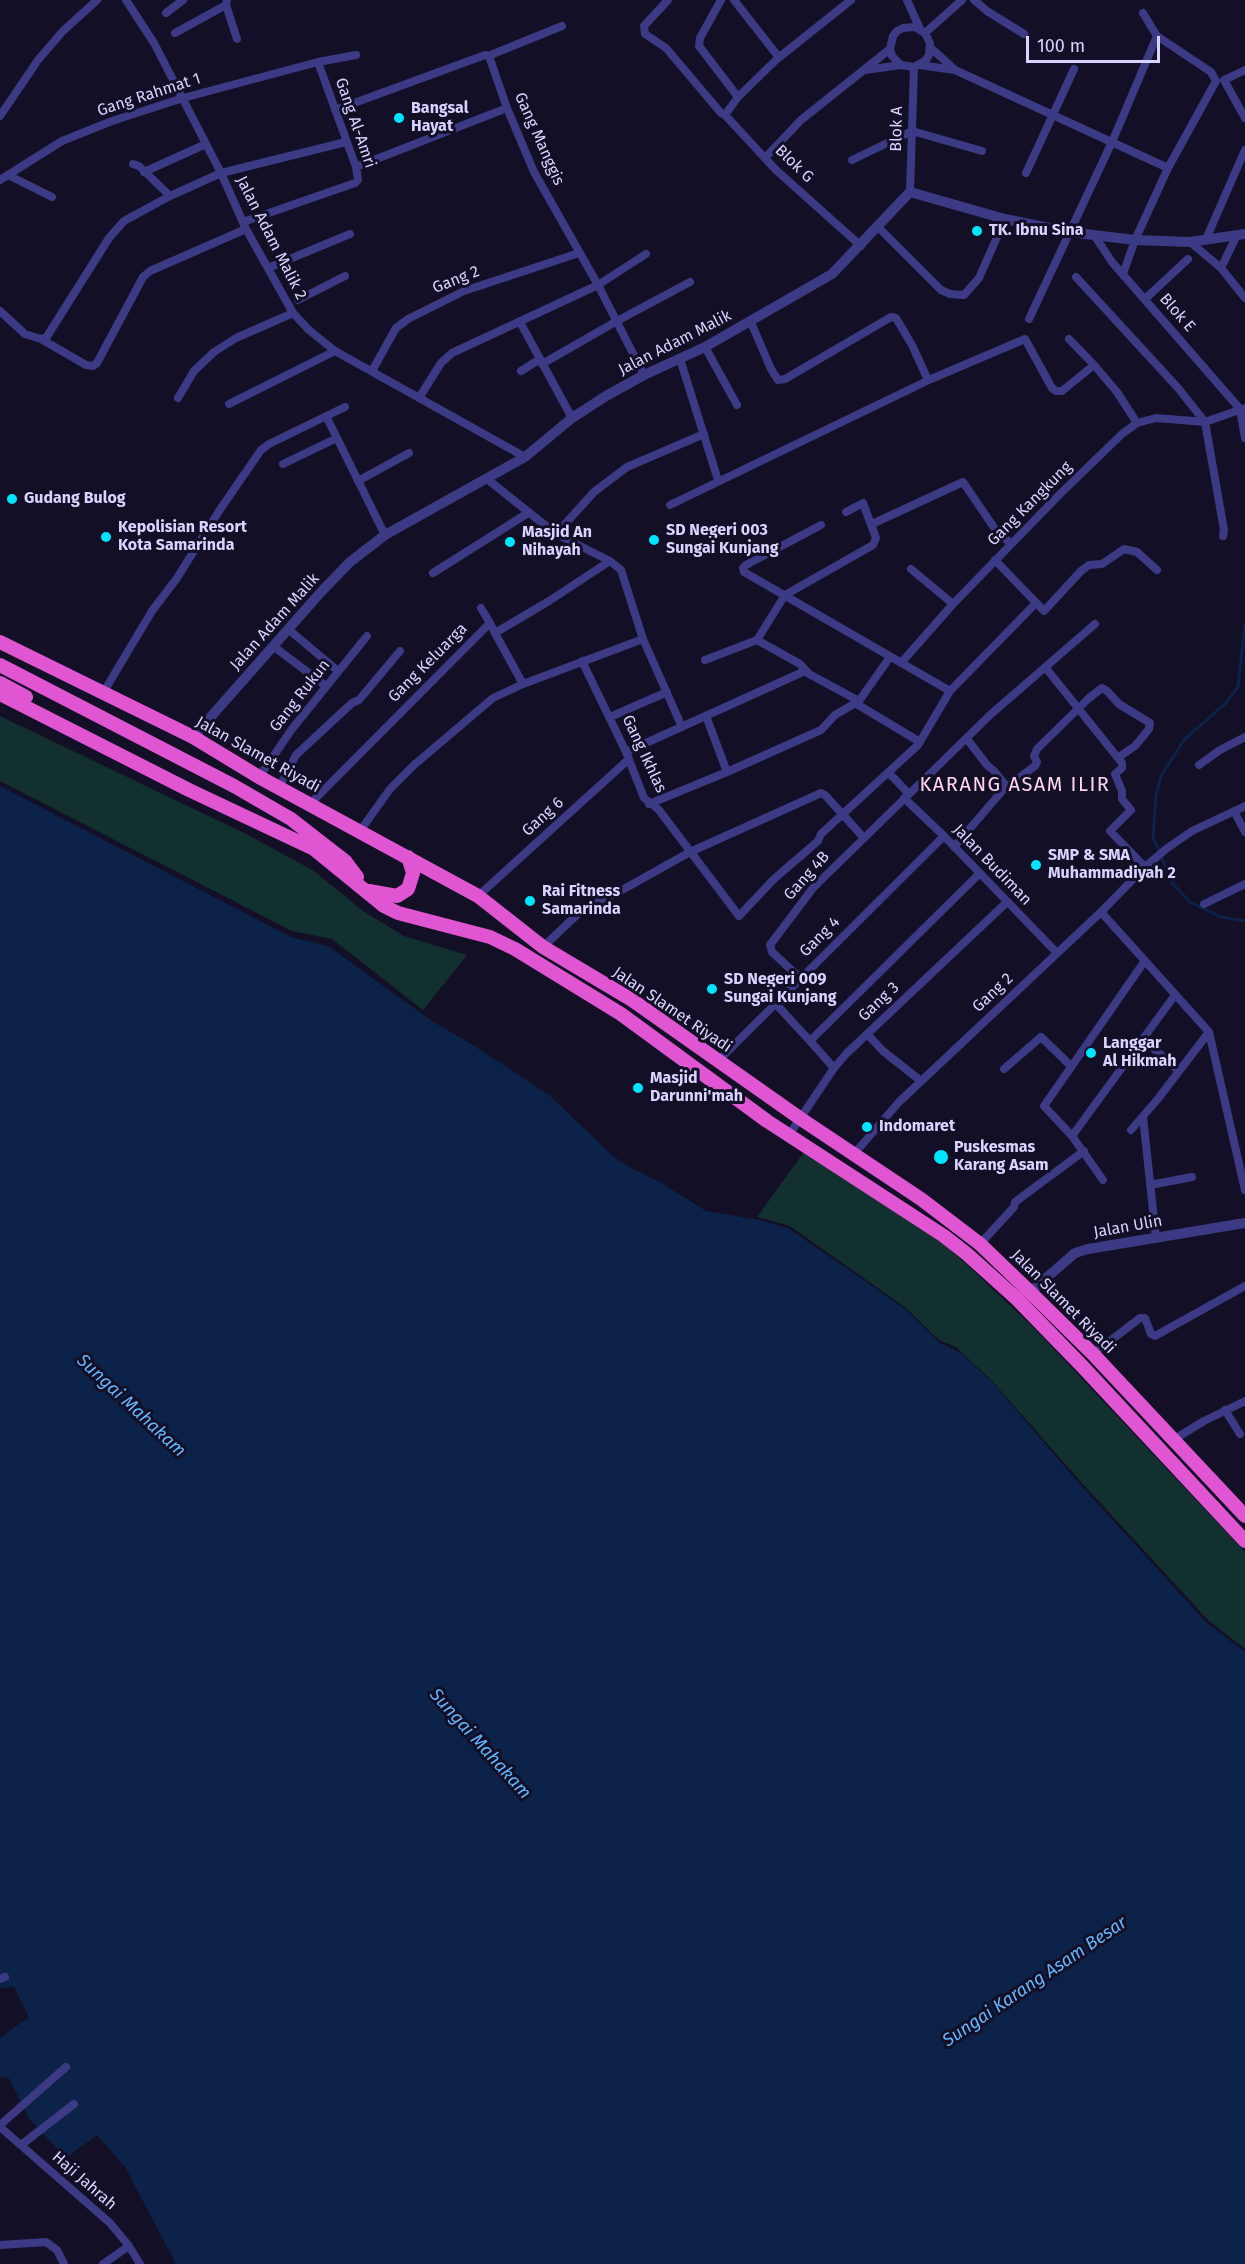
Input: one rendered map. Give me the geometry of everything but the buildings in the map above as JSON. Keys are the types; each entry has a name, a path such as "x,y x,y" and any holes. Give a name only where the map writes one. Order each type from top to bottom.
{"highway":[{"name":"Jalan Slamet Riyadi","path":"0,642 193,737 259,777 478,896 543,947 632,1000 801,1119 921,1198 980,1244 1030,1292 1093,1354 1245,1516"},
{"name":"Jalan Slamet Riyadi","path":"0,664 225,781 291,819 345,861 364,889"},
{"path":"0,683 84,728 95,735 103,746"},
{"name":"Jalan Slamet Riyadi","path":"0,694 314,849 384,906 398,913 490,938 515,949 621,1014 767,1121 944,1236 967,1254 1017,1299 1245,1541"},
{"path":"364,889 390,895 402,894 411,883 413,873 408,857"},
{"path":"767,1121 781,1105"},
{"path":"1106,1392 1117,1380"}],"street":[{"path":"0,116 56,38 97,0"},
{"name":"Jalan Adam Malik 2","path":"126,0 154,43 183,98 244,225 268,268 309,330 336,351 525,457"},
{"path":"166,13 183,0"},
{"name":"Blok G","path":"668,0 644,26 648,37 666,48 721,114 725,115 765,158 861,246"},
{"path":"721,0 700,38 699,45 738,97"},
{"path":"734,0 777,55 777,59"},
{"path":"725,115 738,97 777,59 851,0"},
{"path":"907,0 930,43 929,55 917,66"},
{"path":"922,31 962,0"},
{"path":"974,0 987,12 1024,34"},
{"path":"175,33 226,3 237,39"},
{"path":"901,65 892,56 890,49 893,36 903,28 912,9"},
{"path":"1123,274 1135,240 1168,168 1216,81 1211,72 1157,36 1143,13"},
{"path":"335,110 488,56 562,26"},
{"path":"903,28 910,27 922,31"},
{"path":"1029,319 1112,142 1157,36"},
{"path":"930,48 955,70 1168,168"},
{"path":"765,158 801,120 890,49"},
{"name":"Gang Rahmat 1","path":"4,177 62,141 112,121 183,98 318,62 356,55"},
{"name":"Gang Manggis","path":"488,56 534,172 598,285 645,375"},
{"name":"Gang Al-Amri","path":"244,225 358,180 356,167 318,62"},
{"path":"864,70 901,65 955,70"},
{"name":"Blok A","path":"910,192 917,66"},
{"path":"1026,173 1074,69"},
{"path":"1245,70 1224,80 1245,118"},
{"path":"356,167 507,108"},
{"path":"852,160 912,131 982,151"},
{"path":"41,339 50,334 114,230 130,217 221,173 346,142"},
{"path":"144,172 206,144"},
{"path":"1206,239 1245,150"},
{"path":"133,164 139,166 170,196"},
{"path":"4,177 52,197"},
{"path":"910,192 1005,219 1069,232 1135,240 1190,242 1240,236"},
{"name":"Jalan Adam Malik","path":"193,737 350,562 385,535 525,457 572,418 645,375 705,347 832,274 910,192"},
{"path":"878,227 941,290 950,294 964,295 979,278 1005,219"},
{"path":"0,311 25,334 41,339 86,365 93,366 97,363 143,277 150,271 244,225"},
{"path":"268,268 350,234"},
{"name":"Blok E","path":"1094,235 1123,274 1243,408"},
{"path":"1221,268 1240,236"},
{"path":"1190,242 1221,268 1245,298"},
{"name":"Gang 2","path":"372,371 396,328 408,319 464,291 579,253"},
{"path":"419,398 441,363 452,353 598,285 646,254"},
{"path":"1145,299 1188,259"},
{"path":"178,398 194,371 214,352 345,276"},
{"path":"1076,277 1178,388 1205,422 1224,530 1222,536"},
{"path":"521,371 690,282"},
{"path":"750,320 778,380 785,379 861,334 894,318 898,320 912,345 928,380"},
{"path":"520,322 572,418"},
{"path":"670,505 928,380 1025,339 1052,388 1056,391 1062,391 1094,365"},
{"path":"1069,339 1117,392 1137,423 1156,418 1205,422 1243,408 1245,438"},
{"path":"705,347 737,405"},
{"path":"229,404 336,351"},
{"path":"680,359 718,480"},
{"path":"103,693 152,611 177,579 219,511 261,450 345,407"},
{"path":"326,416 385,535"},
{"name":"Gang Kangkung","path":"901,663 953,603 1060,494 1122,434 1137,423"},
{"path":"556,534 594,492 627,467 704,434"},
{"path":"283,464 337,438"},
{"path":"358,481 409,453"},
{"path":"487,479 556,534 610,561 621,570 643,639 682,727"},
{"path":"872,524 963,482 995,529 1011,544"},
{"path":"705,660 757,640 785,595 873,546 876,538 863,503 846,512"},
{"path":"433,573 528,513"},
{"path":"821,525 743,568 744,572 950,691"},
{"path":"995,561 1044,611 1081,571 1089,565 1106,562 1124,549 1137,552 1157,570"},
{"name":"Gang Keluarga","path":"310,804 490,623 495,633 610,561"},
{"path":"911,569 953,603"},
{"path":"843,815 920,742 950,691 1035,604"},
{"path":"481,608 490,623"},
{"name":"Gang 4B","path":"800,978 772,952 770,945 813,888 990,715 1095,624"},
{"path":"288,629 338,671"},
{"path":"495,633 523,684"},
{"name":"Gang Rukun","path":"259,777 292,729 367,636"},
{"path":"360,831 390,789 414,765 493,698 523,684 643,639"},
{"path":"757,640 800,664 805,671 920,742"},
{"path":"273,646 326,686"},
{"path":"279,788 296,755 351,703 359,700 400,651"},
{"path":"649,804 821,730 835,715 857,702 890,657"},
{"name":"Gang Ikhlas","path":"582,661 628,755 644,798 659,810 740,916 774,879 818,841 821,834 843,815"},
{"path":"1045,667 1119,757 1123,766 1115,774 1122,791 1122,799 1131,810 1110,831 1145,867"},
{"name":"Gang 6","path":"478,896 628,755 682,727 805,671"},
{"path":"954,847 1007,787 1035,766 1036,749 1098,690 1105,689 1119,704 1150,723 1149,729 1135,746 1119,757"},
{"path":"610,717 667,692"},
{"path":"706,716 727,772"},
{"path":"1199,765 1220,750 1245,737"},
{"path":"967,739 1007,787"},
{"name":"Jalan Budiman","path":"889,773 907,796 1006,903 1057,953"},
{"path":"543,947 582,910 690,852 821,794 825,795 864,838"},
{"path":"1245,806 1234,811 1245,832"},
{"name":"Gang 2","path":"854,1154 899,1102 1101,912 1145,867 1192,831 1234,811"},
{"name":"Gang 4","path":"718,1061 944,836"},
{"path":"810,1041 979,874"},
{"path":"1203,904 1245,884"},
{"name":"Gang 3","path":"789,1136 834,1068 1006,903"},
{"path":"1101,912 1209,1032 1245,1190"},
{"path":"1103,1180 1084,1151 1044,1106 1144,962"},
{"path":"1072,1136 1175,996"},
{"path":"775,1003 834,1068"},
{"path":"1131,1130 1209,1032"},
{"path":"867,1035 883,1051 921,1081"},
{"path":"1004,1069 1040,1037 1071,1066"},
{"path":"1143,1039 1179,1071"},
{"path":"1143,1117 1156,1238"},
{"path":"980,1244 1016,1202 1084,1151"},
{"path":"1150,1185 1192,1177"},
{"name":"Jalan Ulin","path":"1030,1292 1075,1253 1245,1223"},
{"path":"1093,1354 1140,1318 1145,1318 1151,1334 1155,1336 1245,1286"},
{"path":"1173,1440 1245,1401"},
{"path":"1225,1410 1240,1434"},
{"path":"0,2126 66,2067"},
{"path":"21,2145 74,2104"},
{"name":"Haji Jahrah","path":"0,2126 110,2223 140,2264"},
{"path":"0,2245 46,2242 57,2250 64,2264"},
{"path":"103,2264 129,2246"}],"green space":[{"path":"0,716 246,834 314,871 363,911 404,936 467,955 423,1010 332,939 292,931 0,781"},
{"path":"804,1152 946,1245 1035,1329 1245,1552 1245,1649 1208,1620 993,1382 956,1347 939,1340 906,1308 790,1226 757,1217"}],"water":[{"name":"Sungai Mahakam","path":"0,786 291,937 328,946 432,1021 549,1095 613,1156 627,1166 660,1182 706,1211 759,1220 788,1228 851,1271 905,1309 940,1343 961,1353 992,1382 1077,1481 1206,1622 1245,1652 1245,2264 176,2264 125,2167 97,2135 66,2158 30,2120 8,2077 0,2078 0,2038 29,2017 14,1987 0,1988"}],"waterway":[{"name":"Sungai Karang Asam Besar","path":"1245,625 1238,687 1226,703 1184,740 1161,776 1156,795 1153,837 1173,884 1190,902 1221,917 1245,921"}],"place":[{"name":"Bangsal Hayat","path":"399,118"},
{"name":"TK. Ibnu Sina","path":"977,231"},
{"name":"Gudang Bulog","path":"12,499"},
{"name":"Kepolisian Resort Kota Samarinda","path":"106,537"},
{"name":"SD Negeri 003 Sungai Kunjang","path":"654,540"},
{"name":"Masjid An Nihayah","path":"510,542"},
{"name":"SMP & SMA Muhammadiyah 2","path":"1036,865"},
{"name":"Rai Fitness Samarinda","path":"530,901"},
{"name":"SD Negeri 009 Sungai Kunjang","path":"712,989"},
{"name":"Langgar Al Hikmah","path":"1091,1053"},
{"name":"Masjid Darunni'mah","path":"638,1088"},
{"name":"Indomaret","path":"867,1127"},
{"name":"Puskesmas Karang Asam","path":"941,1157"}],"district":[{"name":"KARANG ASAM ILIR","path":"1015,785"}]}
